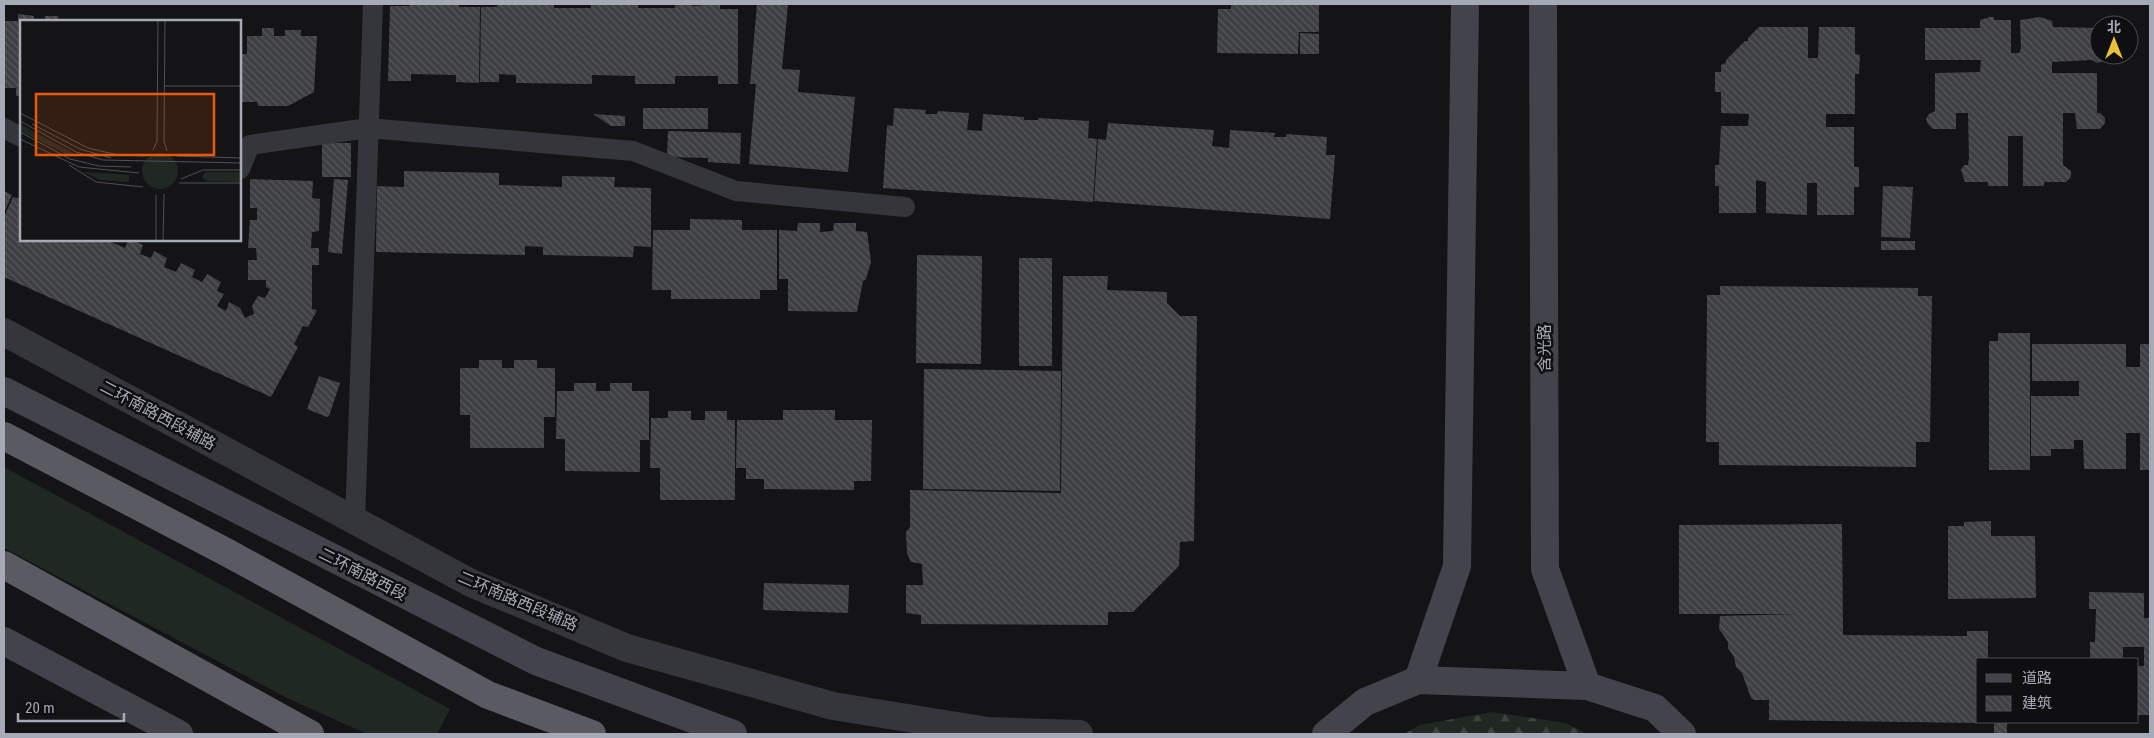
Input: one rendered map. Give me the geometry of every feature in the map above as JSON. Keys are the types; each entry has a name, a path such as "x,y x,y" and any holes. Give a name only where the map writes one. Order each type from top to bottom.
{"highway":[{"path":"4,436 226,552 488,695 592,734"},
{"path":"4,565 310,734"}],"main road":[{"path":"1418,680 1457,566 1465,4"},
{"name":"含光路","path":"1543,4 1544,569 1587,686"},
{"name":"二环南路西段","path":"4,391 536,662 733,734"},
{"path":"4,641 179,734"},
{"path":"1326,734 1365,702 1418,680 1587,686 1655,708 1682,734"}],"street":[{"name":"二环南路西段辅路","path":"4,332 471,583 627,648 833,706 988,731 1078,734"}],"lane":[{"path":"355,521 373,4"},
{"path":"4,128 20,136"},
{"path":"241,167 250,145 368,128 633,151 736,191 906,207"}],"green space":[{"path":"4,467 450,709 437,734 367,734 287,698 4,548"},
{"path":"1492,712 1565,723 1587,734 1404,734 1420,725"}],"building":[{"path":"410,4 459,4 459,7 480,7 479,83 456,82 456,75 411,74 411,81 388,81 390,6 410,6"},
{"path":"497,4 554,4 554,8 591,8 591,4 638,4 638,8 675,8 675,4 693,4 692,6 720,4 720,9 738,9 738,84 718,84 718,76 675,76 675,84 635,84 635,76 592,75 592,84 516,83 516,75 499,74 499,82 480,82 481,7 497,7"},
{"path":"757,4 788,4 782,69 800,70 798,92 855,97 848,172 749,164 756,84 750,84"},
{"path":"1231,4 1319,4 1319,32 1299,32 1298,54 1217,53 1218,9 1231,9"},
{"path":"18,14 34,16 34,20 20,20 20,96 16,96 16,88 4,88 4,21 18,21"},
{"path":"45,16 58,16 58,20 45,20"},
{"path":"1994,17 1994,20 2011,20 2011,53 2019,53 2021,49 2020,20 2040,17 2052,21 2053,27 2089,28 2089,60 2052,62 2052,73 2097,73 2097,113 2100,113 2105,118 2105,123 2100,129 2077,129 2075,113 2063,113 2063,165 2071,171 2071,177 2066,182 2044,182 2044,186 2023,186 2023,136 2008,136 2008,186 1988,186 1988,182 1965,182 1961,170 1964,165 1968,165 1969,158 1968,113 1956,113 1956,129 1933,129 1928,124 1926,119 1929,114 1935,111 1935,73 1980,72 1981,60 1925,60 1925,28 1980,28 1980,20"},
{"path":"1759,27 1808,27 1808,58 1818,58 1819,27 1855,27 1855,54 1860,55 1859,74 1855,74 1855,114 1826,114 1826,127 1854,127 1854,167 1859,167 1859,187 1854,187 1854,215 1817,215 1817,183 1807,183 1807,215 1766,213 1766,182 1756,180 1756,213 1719,213 1719,186 1715,186 1715,165 1719,165 1721,126 1748,126 1749,114 1721,113 1721,92 1715,92 1715,72 1721,72 1721,65 1726,63 1726,60 1745,41 1748,41 1748,38"},
{"path":"262,28 274,28 274,36 285,36 285,30 301,30 301,36 317,36 314,92 288,106 258,106 257,102 241,102 241,54 247,54 247,36 262,36"},
{"path":"1300,33 1319,34 1319,54 1300,54"},
{"path":"643,108 708,108 708,129 643,129"},
{"path":"894,108 926,110 925,114 937,114 938,111 969,113 967,130 982,131 983,114 1024,117 1024,120 1038,120 1038,118 1089,121 1088,138 1097,139 1093,202 883,188 887,125 893,126"},
{"path":"593,114 625,116 625,126 611,126"},
{"path":"1108,123 1214,130 1212,146 1229,148 1230,130 1275,133 1274,137 1286,137 1286,134 1327,137 1326,155 1335,155 1330,219 1094,201 1098,139 1106,140"},
{"path":"668,131 741,133 740,164 708,162 708,158 667,157"},
{"path":"322,143 351,143 351,177 322,177"},
{"path":"404,171 499,173 499,185 562,187 562,176 615,177 614,187 651,188 651,247 634,246 633,257 543,255 543,247 525,246 525,255 376,252 377,186 404,187"},
{"path":"250,179 313,181 312,198 320,199 319,231 312,232 311,248 319,248 319,265 312,265 312,309 317,310 308,327 303,326 294,344 298,347 271,397 4,277 4,217 13,197 20,199 20,241 112,241 125,248 128,241 134,241 143,245 140,254 151,258 154,251 167,258 164,267 176,272 181,263 195,270 192,277 202,282 207,274 221,282 217,291 224,294 217,306 226,311 229,302 240,308 245,318 254,314 252,306 258,296 265,298 270,289 266,287 266,280 248,280 248,260 257,260 256,248 248,248 250,220 257,220 257,208 250,208"},
{"path":"334,179 348,180 342,254 328,252"},
{"path":"1883,186 1913,187 1910,238 1881,237"},
{"path":"4,191 12,195 4,213"},
{"path":"690,219 742,220 742,230 777,230 777,290 760,290 760,299 671,299 671,290 652,290 653,230 690,230"},
{"path":"798,223 820,223 820,232 833,231 834,223 856,223 856,231 867,232 871,262 866,279 863,281 857,312 788,311 788,279 779,279 779,230 797,231"},
{"path":"1881,241 1915,241 1915,250 1881,250"},
{"path":"917,255 982,256 981,364 916,363"},
{"path":"1019,258 1052,258 1052,366 1019,366"},
{"path":"1063,276 1108,276 1107,290 1167,292 1167,303 1180,316 1197,316 1194,541 1180,542 1179,566 1133,612 1108,612 1108,625 921,624 921,615 906,613 906,585 923,585 922,564 911,562 907,553 906,532 910,527 910,490 1061,493"},
{"path":"1720,286 1918,288 1918,296 1932,296 1930,442 1916,442 1916,467 1719,465 1719,442 1706,442 1707,295 1720,295"},
{"path":"1998,333 2030,333 2030,470 1989,470 1989,341 1998,341"},
{"path":"2032,344 2126,344 2126,367 2140,367 2140,344 2150,344 2150,470 2140,470 2140,433 2126,433 2126,469 2084,469 2083,440 2074,440 2074,449 2051,449 2051,456 2031,456 2031,396 2079,396 2079,381 2032,381"},
{"path":"479,360 502,360 502,368 514,368 514,360 537,360 537,368 555,368 555,417 544,417 544,448 470,448 470,415 460,415 460,368 479,368"},
{"path":"924,369 1061,371 1060,491 923,489"},
{"path":"319,376 340,383 329,416 327,417 307,409"},
{"path":"574,383 596,383 596,391 610,391 610,383 632,383 632,391 649,391 649,440 640,440 640,472 565,471 565,439 556,439 557,391 574,391"},
{"path":"783,410 835,410 835,420 872,420 871,481 854,481 854,490 764,489 764,479 746,479 746,468 736,468 737,420 783,420"},
{"path":"668,411 691,411 691,420 705,420 705,411 727,411 727,420 735,420 735,500 660,500 660,468 650,468 651,418 668,418"},
{"path":"1991,521 1991,536 2035,536 2036,598 1948,599 1948,526 1964,526 1964,522"},
{"path":"1842,524 1843,635 1967,636 1967,631 1988,631 1988,658 1976,658 1976,723 1769,720 1769,700 1754,700 1751,698 1742,673 1736,667 1734,657 1728,648 1728,642 1719,629 1720,616 1800,614 1679,614 1679,525"},
{"path":"764,583 849,585 848,613 763,610"},
{"path":"2089,592 2144,593 2144,618 2150,618 2150,715 2139,715 2139,666 2144,666 2144,647 2123,647 2123,658 2090,658 2090,642 2095,642 2096,609 2089,609"},
{"path":"1994,723 2007,723 2007,734 1994,734"}]}
